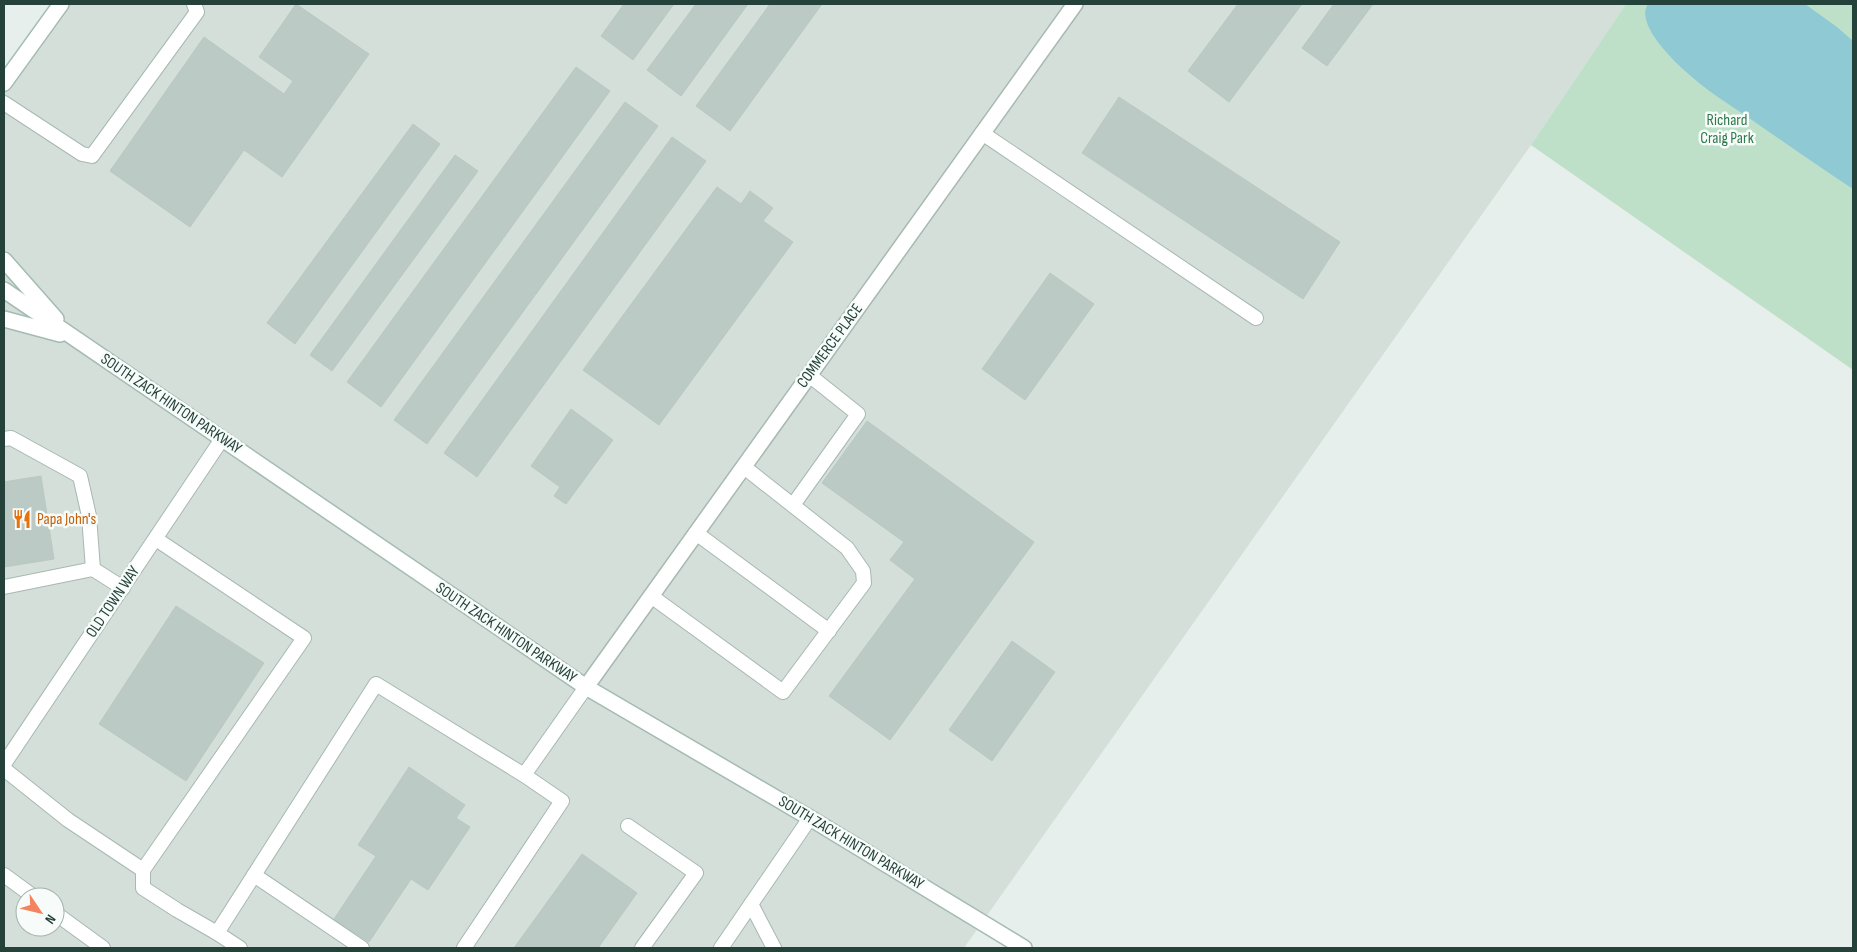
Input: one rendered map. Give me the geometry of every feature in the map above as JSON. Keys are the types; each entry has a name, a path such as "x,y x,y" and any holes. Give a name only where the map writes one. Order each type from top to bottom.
{"main road":[{"path":"4,83 61,4"},
{"name":"COMMERCE PLACE","path":"586,687 1075,4"},
{"path":"4,260 72,336"},
{"name":"SOUTH ZACK HINTON PARKWAY","path":"4,290 586,687 810,818 1024,948"},
{"path":"4,319 72,336"}],"lane":[{"path":"4,103 82,154 92,156 197,12 194,4"},
{"path":"982,133 1256,318"},
{"path":"793,505 858,414 809,375"},
{"path":"4,439 11,438 80,476 89,516 93,569"},
{"name":"OLD TOWN WAY","path":"4,764 222,440"},
{"path":"651,596 783,692 864,583 863,571 847,548 744,467"},
{"path":"696,533 829,631"},
{"path":"156,539 304,638 143,870 143,888 240,948"},
{"path":"4,587 93,569 123,588"},
{"path":"217,933 376,684 524,775 562,801 464,948"},
{"path":"524,775 586,687"},
{"path":"4,769 68,820 143,870"},
{"path":"721,948 810,818"},
{"path":"628,826 696,873 642,948"},
{"path":"254,874 362,948"},
{"path":"4,875 20,887"},
{"path":"751,904 774,948"},
{"path":"65,920 103,948"}],"shaded area":[{"path":"67,4 1626,4 1531,145 964,948 4,948 4,90"}],"green space":[{"name":"Richard Craig Park","path":"1626,4 1853,4 1853,370 1531,145"}],"water":[{"path":"1648,4 1805,4 1853,41 1853,189 1715,95 1684,70 1663,49 1650,30 1645,12"}],"building":[{"path":"296,4 369,54 282,177 244,150 190,227 110,171 204,37 284,94 293,81 259,57"},
{"path":"624,4 674,4 633,60 601,36"},
{"path":"696,4 748,4 681,96 647,70"},
{"path":"770,4 822,4 730,131 696,106"},
{"path":"1238,4 1302,4 1229,102 1188,71"},
{"path":"1334,4 1373,4 1327,66 1302,48"},
{"path":"576,67 610,91 381,407 347,382"},
{"path":"1119,97 1340,242 1303,299 1082,153"},
{"path":"625,102 658,126 427,444 394,420"},
{"path":"413,124 440,144 295,344 267,323"},
{"path":"672,137 706,161 477,477 444,453"},
{"path":"455,155 478,171 332,371 310,355"},
{"path":"717,187 741,204 750,191 773,208 763,221 793,242 659,425 583,370"},
{"path":"1050,273 1094,304 1025,400 982,369"},
{"path":"571,409 613,440 566,504 554,496 560,487 531,466"},
{"path":"867,421 1034,542 890,740 829,696 915,579 890,560 904,542 822,483"},
{"path":"41,476 54,559 4,567 4,482"},
{"path":"176,606 264,663 186,781 99,724"},
{"path":"1012,641 1055,672 992,761 949,730"},
{"path":"409,767 465,805 456,818 470,827 428,890 411,879 369,942 334,919 376,856 358,845"},
{"path":"582,854 637,893 598,948 514,948"}],"place":[{"name":"Papa John's","path":"22,519"}]}
